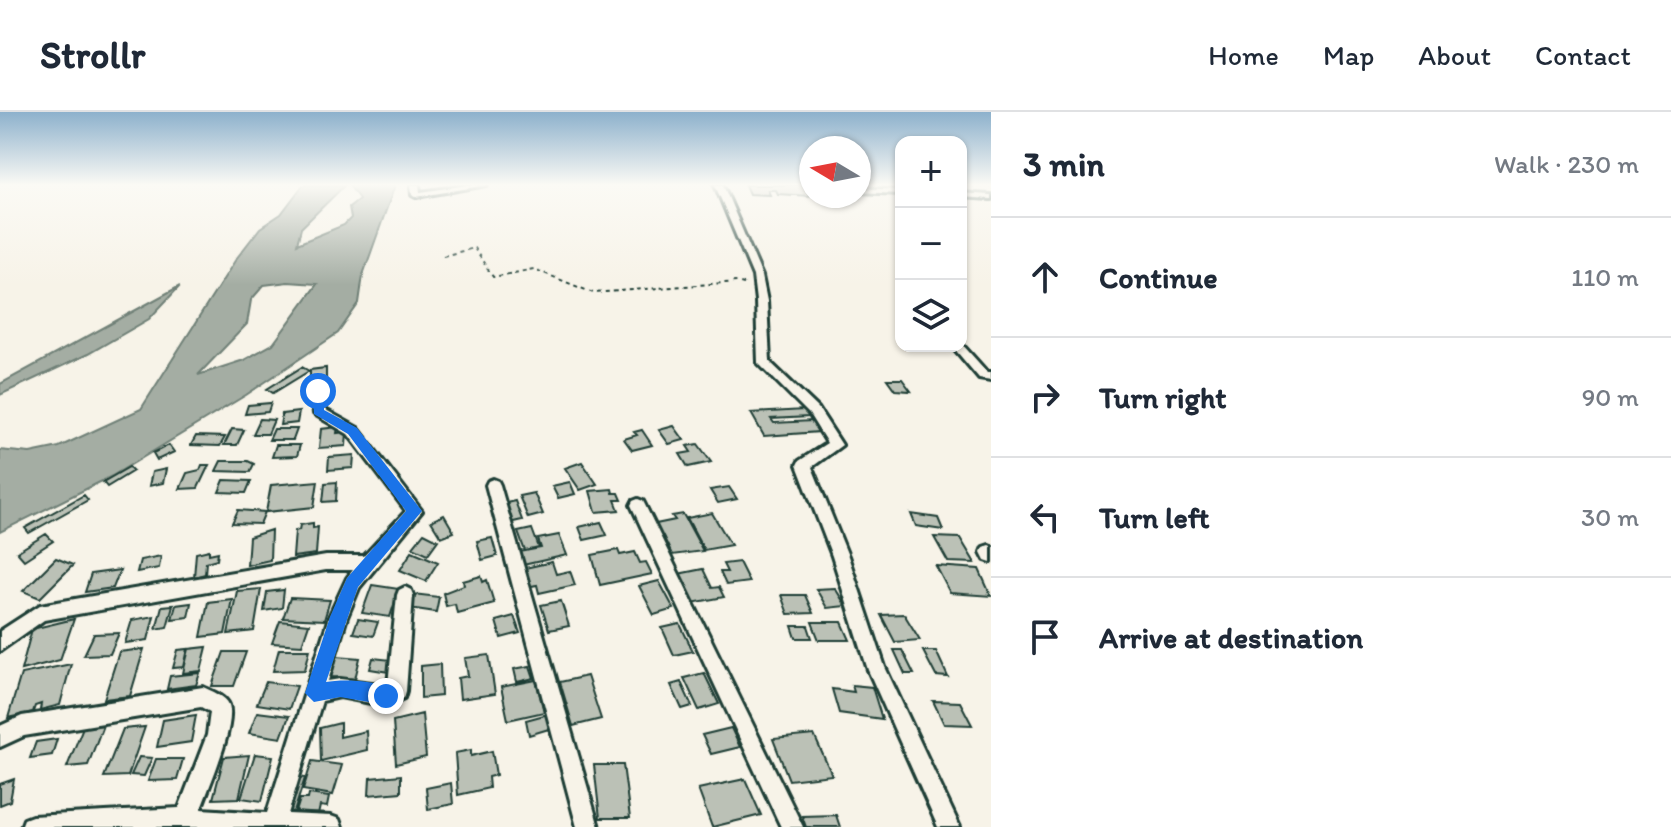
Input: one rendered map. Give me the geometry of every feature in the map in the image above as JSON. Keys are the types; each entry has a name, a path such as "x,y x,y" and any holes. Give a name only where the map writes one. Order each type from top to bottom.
{"street":[{"path":"730,218 753,263 760,288 764,363 814,411 835,445 804,465 840,556 877,670 949,827"},
{"path":"963,352 983,375 991,376"},
{"path":"275,822 338,617 353,583 415,511 353,431 318,411 318,391"},
{"path":"493,485 588,827"},
{"path":"638,505 792,827"},
{"path":"0,642 40,613 326,563 368,563"},
{"path":"314,693 340,688 386,696 397,691 405,595"},
{"path":"0,737 22,726 203,697 220,707 217,735 186,819"},
{"path":"32,827 186,819 331,827"}],"path":[{"path":"443,256 474,248 493,277 534,269 593,293 737,282 760,288"}],"shaded area":[{"path":"274,218 311,218 301,228 297,244 344,225 351,218 383,218 363,275 359,303 338,333 246,395 112,476 0,532 0,450 30,453 59,447 141,409 236,259 260,228","holes":["288,282 317,284 273,344 244,360 198,375 247,324 251,300 264,285"]},
{"path":"180,286 149,319 88,354 0,395 0,384"}],"building":[{"path":"302,367 309,371 273,393 267,389"},
{"path":"326,368 326,382 310,384 310,370"},
{"path":"887,379 902,379 911,391 895,390"},
{"path":"271,403 268,412 245,414 248,405"},
{"path":"804,410 809,417 771,419 774,423 812,421 819,432 764,436 751,413"},
{"path":"299,412 297,423 280,425 282,414"},
{"path":"260,419 274,420 268,434 253,434"},
{"path":"674,426 684,440 669,444 659,430"},
{"path":"338,427 337,433 347,432 346,446 319,448 321,429"},
{"path":"232,429 244,430 237,445 224,445"},
{"path":"274,429 297,429 293,440 269,440"},
{"path":"642,430 652,445 632,450 624,439"},
{"path":"196,436 225,437 220,446 191,445"},
{"path":"698,444 711,462 688,467 680,454 691,452 687,446"},
{"path":"169,445 174,452 157,460 153,453"},
{"path":"276,445 300,445 297,456 272,457"},
{"path":"354,455 353,468 328,470 329,457"},
{"path":"221,461 248,461 254,464 250,472 216,471"},
{"path":"582,462 597,484 580,490 565,468"},
{"path":"202,465 209,465 198,488 180,489 187,473 200,470"},
{"path":"129,467 133,471 107,487 103,482"},
{"path":"166,469 163,483 149,486 152,472"},
{"path":"224,480 251,481 246,493 219,492"},
{"path":"318,481 314,507 266,512 271,485"},
{"path":"337,482 336,501 323,502 325,483"},
{"path":"570,482 575,494 558,498 552,486"},
{"path":"729,487 737,499 718,503 710,490"},
{"path":"612,489 613,493 619,493 622,500 615,500 619,510 596,512 590,491"},
{"path":"534,493 543,514 528,518 519,496"},
{"path":"84,495 88,500 29,533 25,528"},
{"path":"515,501 522,520 509,523 502,504"},
{"path":"238,510 265,512 260,524 232,523"},
{"path":"712,513 731,545 704,550 687,518"},
{"path":"683,514 703,551 672,555 663,536 658,537 651,525 675,520 672,516"},
{"path":"911,514 938,518 943,530 916,526"},
{"path":"444,515 454,532 441,537 431,521"},
{"path":"601,522 607,535 584,540 579,527"},
{"path":"313,523 313,528 318,527 316,554 293,557 295,531 299,530 300,525"},
{"path":"532,529 539,548 525,551 518,532"},
{"path":"271,530 270,560 247,565 249,537"},
{"path":"424,533 438,540 428,554 413,547"},
{"path":"46,534 53,541 24,560 17,552"},
{"path":"559,535 567,555 523,565 519,552 541,548 538,539"},
{"path":"934,537 960,538 975,563 948,562"},
{"path":"492,538 497,556 482,560 477,541"},
{"path":"209,550 209,554 218,552 217,559 206,562 205,574 194,577 196,553"},
{"path":"618,550 620,555 635,552 640,563 646,562 652,574 600,585 592,555"},
{"path":"412,551 438,562 426,581 400,570"},
{"path":"161,556 159,568 137,572 140,560"},
{"path":"56,558 73,565 40,598 23,591"},
{"path":"552,562 556,574 570,571 575,585 539,593 537,585 531,586 525,568"},
{"path":"739,562 749,582 726,585 720,572 727,572 723,564"},
{"path":"936,566 979,569 991,596 950,593"},
{"path":"703,569 712,588 719,587 724,597 692,603 678,574"},
{"path":"120,570 113,588 85,592 91,574"},
{"path":"481,576 483,582 487,580 494,603 457,613 455,604 446,606 443,593 464,585 463,581"},
{"path":"659,581 674,609 654,615 639,586"},
{"path":"372,585 399,589 390,617 362,613"},
{"path":"835,588 846,606 827,608 816,589"},
{"path":"261,589 254,631 228,634 237,591"},
{"path":"284,590 282,608 264,611 267,592"},
{"path":"413,594 439,597 436,612 409,608"},
{"path":"781,595 805,595 813,613 788,614"},
{"path":"290,598 330,600 324,620 283,618"},
{"path":"232,599 225,634 201,637 208,602"},
{"path":"561,601 569,626 549,630 541,605"},
{"path":"191,603 188,617 172,619 176,605"},
{"path":"173,605 167,627 156,629 162,606"},
{"path":"904,614 920,640 895,642 881,615"},
{"path":"154,616 148,640 125,643 132,620"},
{"path":"514,616 520,633 501,638 496,621"},
{"path":"74,619 60,660 21,670 32,629"},
{"path":"358,619 378,622 373,636 353,633"},
{"path":"280,621 309,624 302,645 272,643"},
{"path":"812,622 842,622 850,640 819,640"},
{"path":"680,624 693,651 674,655 662,628"},
{"path":"792,626 808,626 812,638 796,638"},
{"path":"119,633 110,654 84,655 94,634"},
{"path":"207,647 201,671 183,673 189,649"},
{"path":"144,649 130,696 104,699 119,652"},
{"path":"188,649 184,667 173,668 178,650"},
{"path":"279,649 310,649 305,670 273,671"},
{"path":"894,650 902,650 914,674 905,674"},
{"path":"923,651 936,651 948,677 936,676"},
{"path":"224,652 246,652 234,686 212,686"},
{"path":"489,655 495,694 460,699 458,678 468,676 465,658"},
{"path":"337,656 360,658 355,679 331,677"},
{"path":"373,658 392,660 389,672 370,669"},
{"path":"71,664 60,705 40,710 41,704 35,706 33,712 8,718 21,674"},
{"path":"440,664 441,696 421,698 421,666"},
{"path":"530,666 534,678 517,682 514,669"},
{"path":"200,673 196,685 167,689 170,676"},
{"path":"704,673 719,704 699,710 684,678"},
{"path":"587,676 601,719 573,726 560,682"},
{"path":"536,680 544,712 508,720 501,687"},
{"path":"266,682 297,686 289,709 257,704"},
{"path":"681,682 692,706 682,709 671,685"},
{"path":"852,685 872,687 882,719 839,713 832,689 854,692"},
{"path":"933,701 960,702 972,725 944,724"},
{"path":"257,712 289,716 281,738 249,733"},
{"path":"422,714 426,757 396,764 393,721"},
{"path":"548,714 552,728 529,735 526,720"},
{"path":"196,715 191,742 157,747 163,720"},
{"path":"340,723 340,737 366,731 367,750 321,761 320,728"},
{"path":"103,725 88,765 67,767 83,727"},
{"path":"145,727 128,776 104,777 123,729"},
{"path":"731,728 740,747 711,754 702,735"},
{"path":"814,735 832,775 789,780 773,739"},
{"path":"57,739 52,755 30,758 36,742"},
{"path":"471,750 471,756 492,751 496,775 488,777 489,788 458,795 455,753"},
{"path":"255,754 273,756 262,801 241,798"},
{"path":"249,755 239,798 213,799 224,757"},
{"path":"139,757 152,758 144,776 131,775"},
{"path":"156,759 183,759 177,780 148,781"},
{"path":"312,761 342,765 333,795 303,790"},
{"path":"594,765 623,765 630,818 600,818"},
{"path":"401,775 401,792 369,795 370,778"},
{"path":"294,776 305,778 294,812 282,810"},
{"path":"14,779 10,801 0,805 0,784"},
{"path":"745,779 761,815 712,827 698,789"},
{"path":"451,783 453,804 428,809 426,788"},
{"path":"309,794 329,797 327,807 320,806 318,815 296,812 300,799 308,799"},
{"path":"836,815 840,827 806,827 802,816"}],"route":[{"path":"318,391 318,411 353,431 415,511 353,583 338,617 314,693 340,688 386,696"}]}
